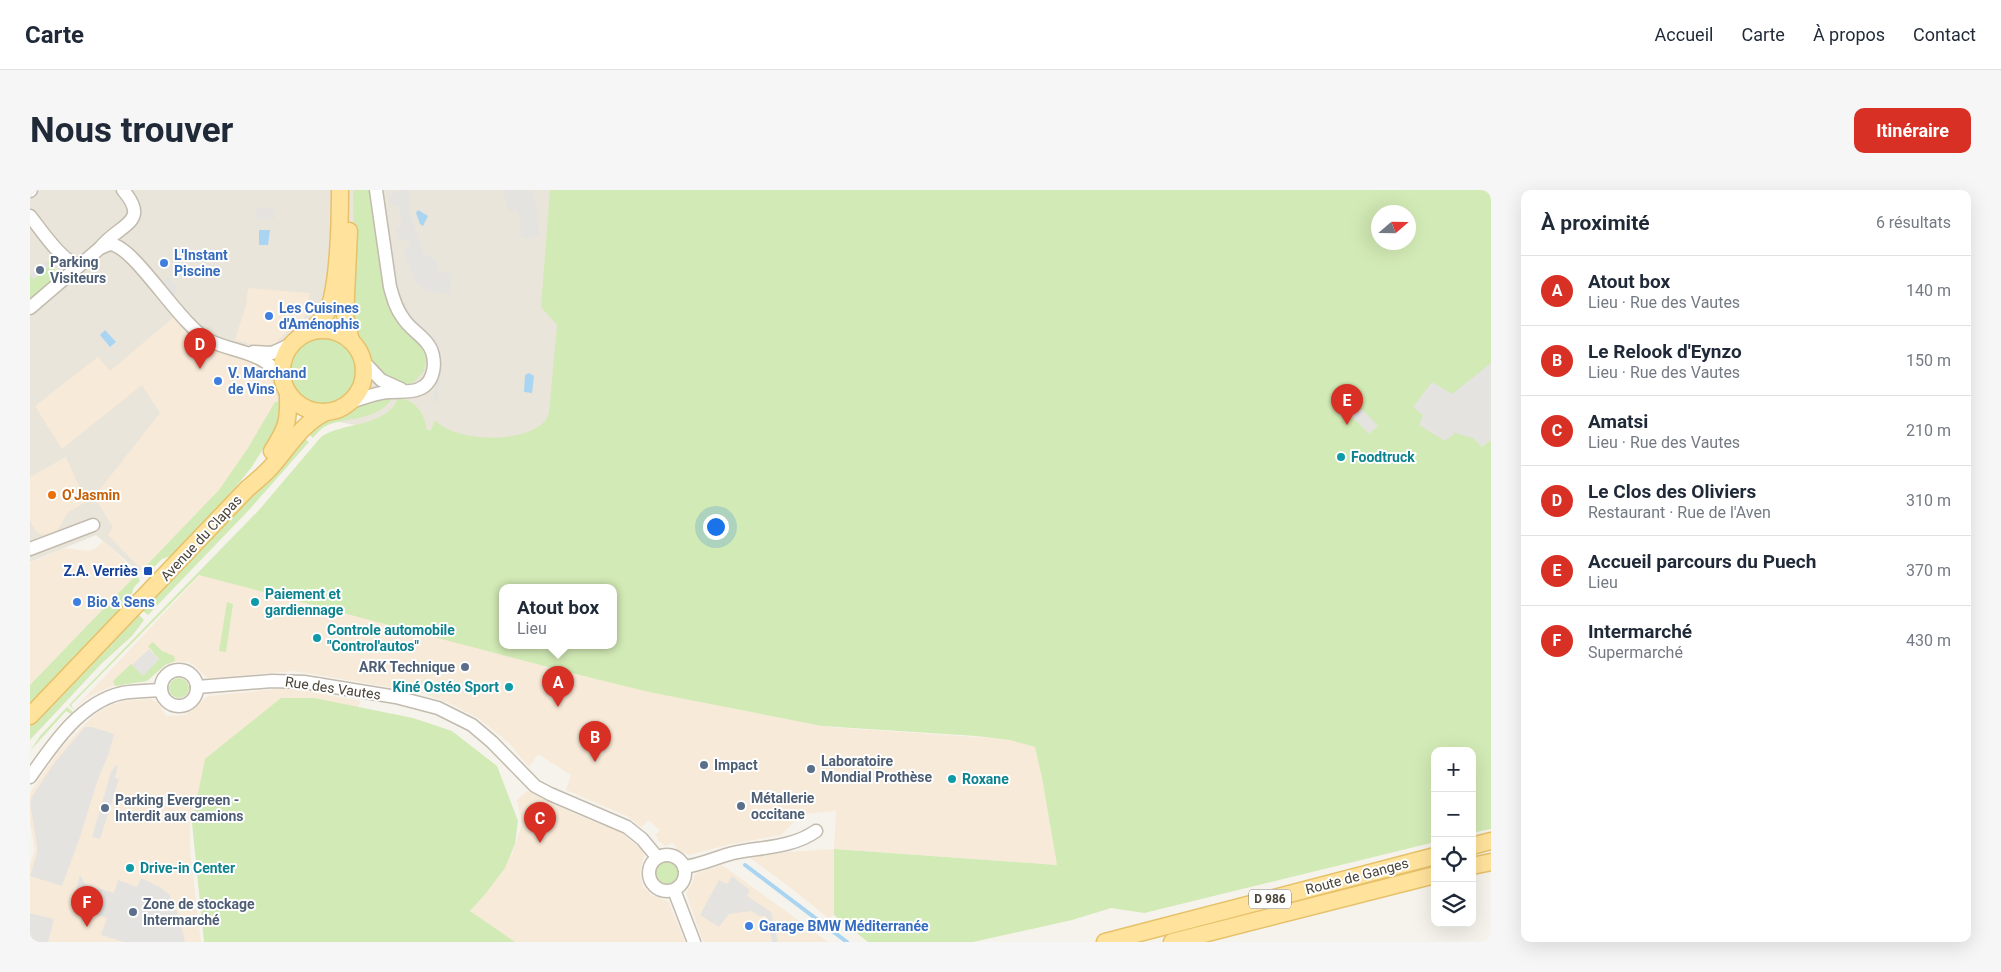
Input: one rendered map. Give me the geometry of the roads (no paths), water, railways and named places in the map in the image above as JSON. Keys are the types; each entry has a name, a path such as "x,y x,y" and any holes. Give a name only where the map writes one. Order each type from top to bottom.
{"main road":[{"path":"299,339 327,330 341,334 358,349 364,362 363,384 351,402 344,407 326,412 306,409 298,404 286,388 282,366 286,354 299,339 322,319 330,304 333,294 340,190"},
{"path":"349,190 349,246 345,316 351,341"},
{"name":"Avenue du Clapas","path":"247,489 287,425 289,415 286,388"},
{"name":"Avenue du Clapas","path":"30,716 247,489 270,468 299,431 313,419 326,412"},
{"path":"1476,845 1491,841"},
{"name":"Route de Ganges","path":"1105,942 1431,857"},
{"path":"1476,865 1491,862"},
{"name":"Route de Ganges","path":"1172,942 1431,876"}],"street":[{"path":"30,308 100,248 109,238 128,224 135,215 136,210 123,190"},
{"path":"351,402 376,394 417,390 427,384 432,376 433,358 429,345 404,320 394,302 376,190"},
{"path":"30,216 69,263 80,264"},
{"path":"128,224 125,238 132,257"},
{"path":"100,248 114,244 132,257 178,313 199,333 210,341 243,351 271,365 286,388"},
{"path":"243,351 272,353 299,339"},
{"path":"364,362 380,380 403,390"},
{"path":"31,545 92,526"},
{"path":"177,670 183,670 192,675 198,688 189,704 182,707 174,706 167,702 161,690 164,678 177,670"},
{"name":"Rue des Vautes","path":"198,688 272,681 304,682 396,697 438,708 472,726 485,736 506,754 535,786 627,827 658,857"},
{"path":"30,777 57,741 85,712 97,703 121,694 161,690"},
{"path":"684,866 734,853 787,844 802,839 816,831"},
{"path":"666,855 675,857 684,866 684,878 674,890 660,890 650,881 649,868 658,857 666,855"},
{"path":"674,890 694,942"}],"water":[{"path":"418,210 428,216 423,226 420,224 416,213"},
{"path":"259,230 270,230 268,245 259,245"},
{"path":"105,330 116,342 110,347 100,335"},
{"path":"529,373 534,376 532,393 524,392 525,375"}],"waterway":[{"path":"745,865 847,942"}],"place":[{"name":"L'Instant Piscine","path":"164,263"},
{"name":"Parking Visiteurs","path":"40,270"},
{"name":"Les Cuisines d'Aménophis","path":"269,316"},
{"name":"Le Clos des Oliviers","path":"200,369"},
{"name":"V. Marchand de Vins","path":"218,381"},
{"name":"Accueil parcours du Puech","path":"1347,425"},
{"name":"Foodtruck","path":"1341,457"},
{"name":"O'Jasmin","path":"52,495"},
{"name":"Z.A. Verriès","path":"148,571"},
{"name":"Bio & Sens","path":"77,602"},
{"name":"Paiement et gardiennage","path":"255,602"},
{"name":"Controle automobile \"Control'autos\"","path":"317,638"},
{"name":"ARK Technique","path":"465,667"},
{"name":"Kiné Ostéo Sport","path":"509,687"},
{"name":"Atout box","path":"558,707"},
{"name":"Le Relook d'Eynzo","path":"595,762"},
{"name":"Impact","path":"704,765"},
{"name":"Laboratoire Mondial Prothèse","path":"811,769"},
{"name":"Roxane","path":"952,779"},
{"name":"Métallerie occitane","path":"741,806"},
{"name":"Parking Evergreen - Interdit aux camions","path":"105,808"},
{"name":"Amatsi","path":"540,843"},
{"name":"Drive-in Center","path":"130,868"},
{"name":"Zone de stockage Intermarché","path":"133,912"},
{"name":"Garage BMW Méditerranée","path":"749,926"},
{"name":"Intermarché","path":"87,927"}]}
